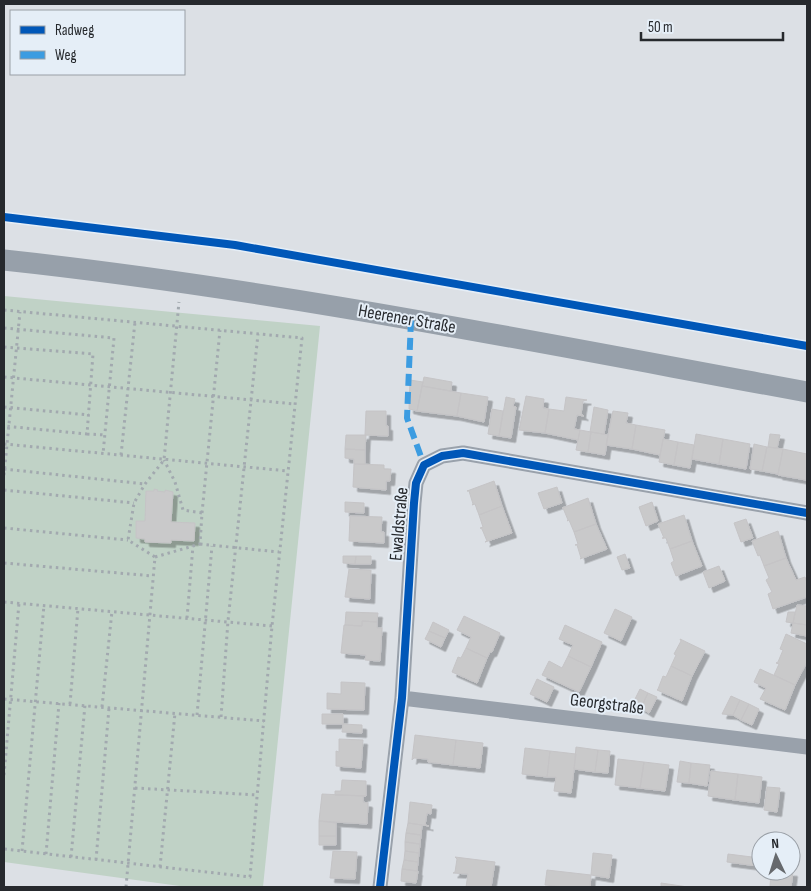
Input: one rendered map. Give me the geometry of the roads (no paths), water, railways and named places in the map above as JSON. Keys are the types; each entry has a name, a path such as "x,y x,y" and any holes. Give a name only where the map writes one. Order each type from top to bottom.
{"main road":[{"name":"Heerener Straße","path":"4,260 181,282 420,321 807,392"}],"street":[{"name":"Ewaldstraße","path":"380,887 402,698 416,483 424,465 442,456 463,453 807,513"},
{"name":"Georgstraße","path":"402,698 807,747"}]}
